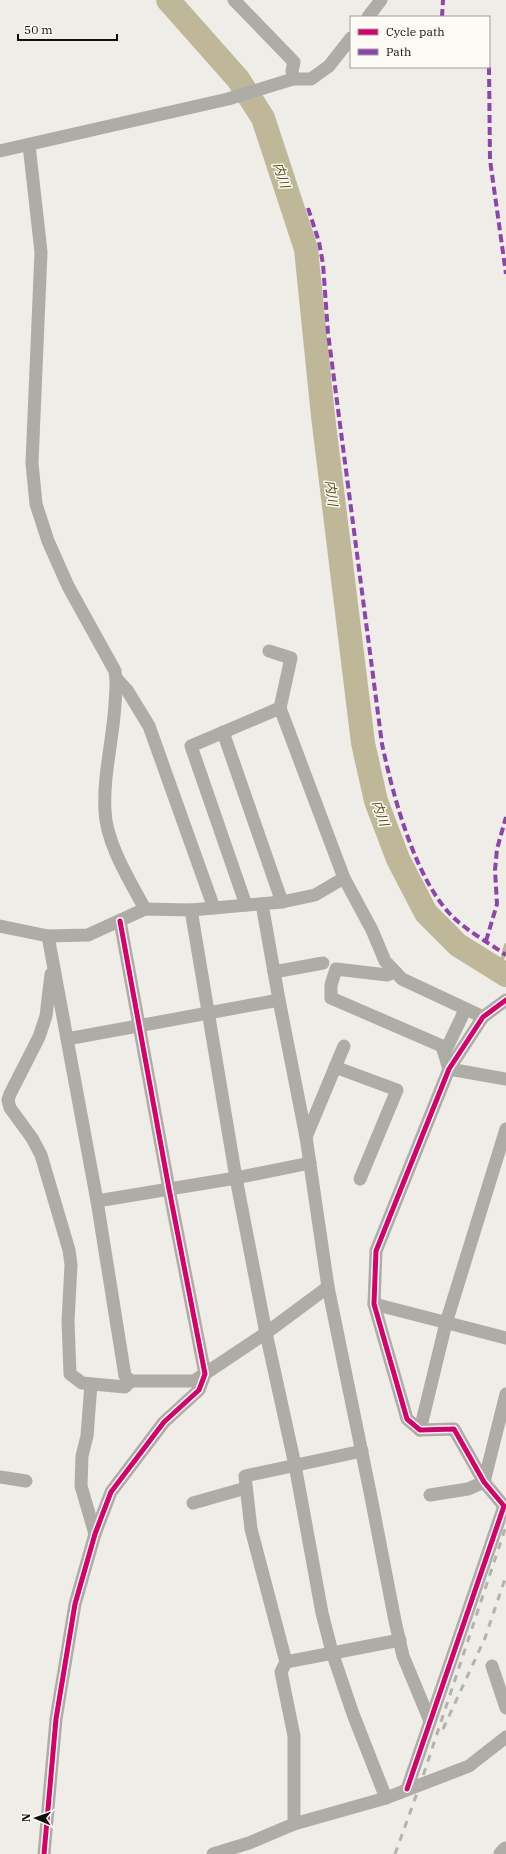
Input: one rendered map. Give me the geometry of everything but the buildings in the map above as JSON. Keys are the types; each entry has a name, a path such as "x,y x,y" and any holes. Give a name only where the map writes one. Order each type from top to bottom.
{"main road":[{"path":"502,1854 506,1850"}],"street":[{"path":"234,0 294,62 292,70 293,79"},
{"path":"369,16 381,0"},
{"path":"0,151 228,99 293,79 311,79 329,66 350,39"},
{"path":"29,145 41,252 32,463 36,504 48,541 68,586 115,671 117,679 114,723 107,770 105,812 114,850 145,910"},
{"path":"269,651 291,658 280,708 344,878 372,930 385,962 402,979 465,1010 483,1017"},
{"path":"117,679 127,690 149,726 214,908"},
{"path":"246,905 191,746 280,708"},
{"path":"223,732 282,902"},
{"path":"0,926 48,936 88,935 145,910 192,910 282,902 315,895 344,878"},
{"path":"262,904 306,1138 328,1287 400,1640 404,1656 430,1721"},
{"path":"192,910 236,1178 266,1333 295,1465 322,1613 332,1652 353,1714 386,1798"},
{"path":"44,1854 56,1718 75,1604 96,1534 111,1492 164,1422 199,1390 205,1374 169,1189 120,920"},
{"path":"48,936 97,1201 125,1376 131,1381 194,1380 266,1333 328,1287"},
{"path":"53,962 46,1016 40,1037 8,1100 10,1108 32,1138 41,1155 69,1250 71,1265 68,1322 70,1374 82,1383 125,1387 131,1381"},
{"path":"274,972 323,963"},
{"path":"395,972 387,976 336,969 331,985 331,998 442,1046 450,1069"},
{"path":"67,1039 279,1000"},
{"path":"406,1789 504,1506 484,1482 454,1429 420,1430 407,1419 374,1304 376,1251 450,1069 483,1017 506,1000"},
{"path":"445,1052 465,1010"},
{"path":"306,1138 344,1046"},
{"path":"335,1067 397,1090 360,1179"},
{"path":"450,1069 506,1079"},
{"path":"420,1430 446,1323 506,1128"},
{"path":"97,1201 236,1178 310,1162"},
{"path":"374,1304 506,1338"},
{"path":"91,1384 87,1436 82,1456 81,1486 96,1534"},
{"path":"484,1482 506,1394"},
{"path":"294,1824 294,1736 281,1672 286,1662 251,1529 245,1476 362,1451"},
{"path":"0,1477 26,1481"},
{"path":"430,1495 468,1489 484,1482"},
{"path":"193,1503 246,1488"},
{"path":"286,1662 400,1640"},
{"path":"492,1666 506,1708"},
{"path":"213,1854 249,1843 294,1824 386,1798 406,1789 469,1766 506,1737"}],"waterway":[{"name":"内川","path":"168,0 238,79 263,118 306,249 323,416 363,743 376,801 398,859 426,913 458,945 506,975"},
{"path":"499,971 506,945"}],"railway":[{"path":"395,1854 420,1785 506,1526"},
{"path":"443,1729 485,1638 506,1576"}],"marked path":[{"path":"442,16 443,0"},
{"path":"489,68 490,160 506,274"},
{"path":"308,208 319,242 323,264 328,333 382,744 392,788 399,812 417,860 440,902 460,923 506,955"},
{"path":"486,941 497,904 495,870 497,849 506,817"}],"cycle path":[{"path":"44,1854 56,1719 75,1604 95,1534 111,1492 164,1422 199,1390 205,1374 169,1189 120,921"},
{"path":"407,1789 504,1506 484,1482 454,1429 420,1430 407,1419 374,1304 376,1251 449,1069 483,1017 506,1000"}]}
